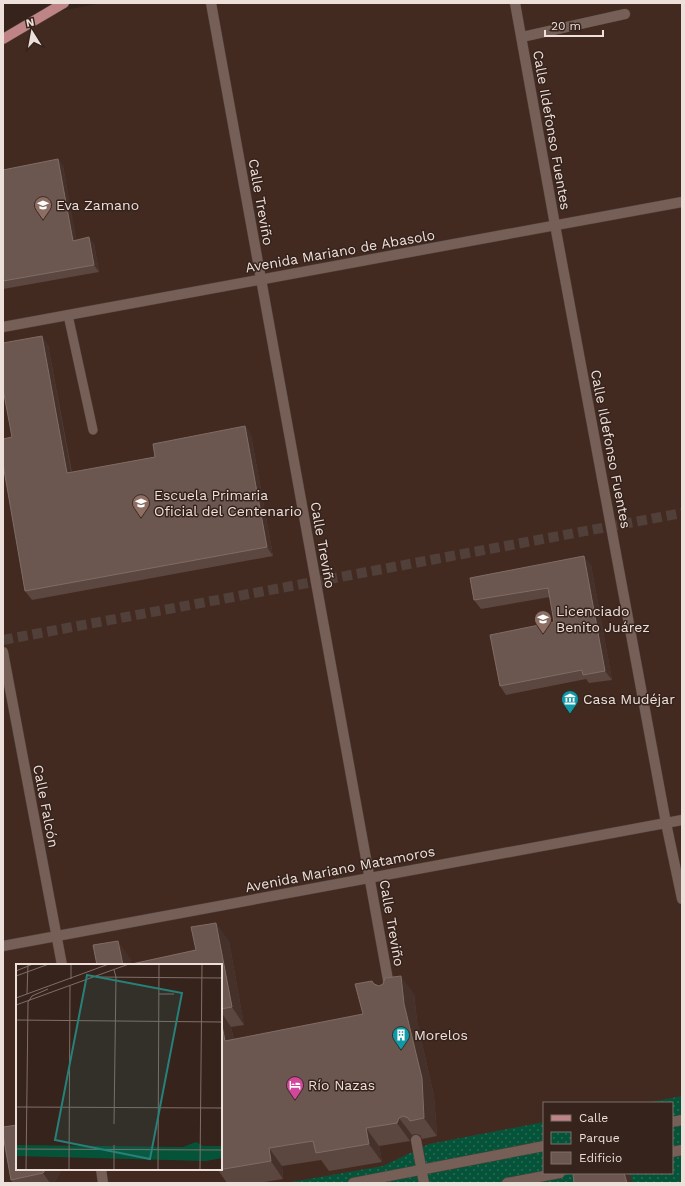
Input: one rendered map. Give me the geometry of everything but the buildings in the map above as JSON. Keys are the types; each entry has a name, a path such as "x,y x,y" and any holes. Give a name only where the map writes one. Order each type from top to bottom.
{"main road":[{"path":"3,39 64,3"}],"street":[{"name":"Calle Treviño","path":"211,3 391,997"},
{"name":"Calle Ildefonso Fuentes","path":"515,3 666,823 682,899"},
{"path":"522,37 625,14"},
{"name":"Avenida Mariano de Abasolo","path":"3,327 682,202"},
{"name":"Calle Falcón","path":"3,652 62,964"},
{"name":"Avenida Mariano Matamoros","path":"3,946 682,820"},
{"path":"416,1140 424,1183"},
{"path":"354,1183 543,1146"},
{"path":"101,1170 103,1183"},
{"path":"507,1183 555,1174"}],"lane":[{"path":"68,315 93,430"}],"shaded area":[{"path":"102,3 682,3 682,1183 3,1183 3,40 50,13"}],"green space":[{"path":"682,1096 682,1181 674,1183 286,1183 383,1166 429,1144 543,1122 543,1174 673,1174 673,1102 651,1102"}],"tunnel":[{"path":"3,640 682,513"}],"place":[{"name":"Eva Zamano","path":"43,220"},
{"name":"Escuela Primaria Oficial del Centenario","path":"141,518"},
{"name":"Licenciado Benito Juárez","path":"543,634"},
{"name":"Casa Mudéjar","path":"570,714"},
{"name":"Morelos","path":"401,1050"},
{"name":"Río Nazas","path":"295,1100"}]}
